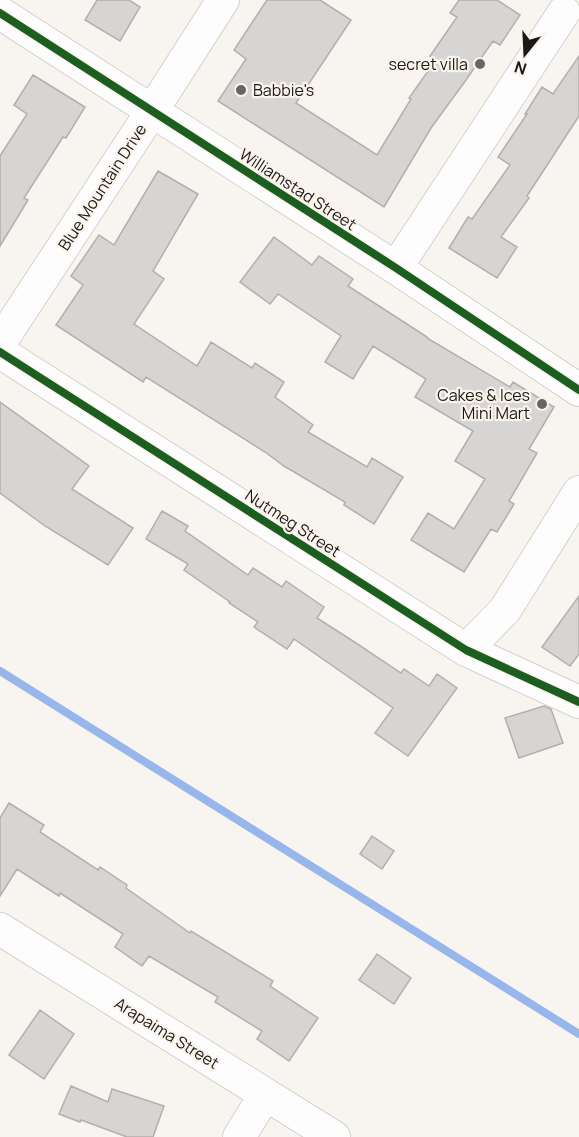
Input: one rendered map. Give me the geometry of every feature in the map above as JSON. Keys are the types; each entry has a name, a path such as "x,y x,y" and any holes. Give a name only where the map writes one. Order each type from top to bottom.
{"street":[{"name":"Blue Mountain Drive","path":"0,343 223,0"},
{"path":"396,268 564,12"},
{"name":"Williamstad Street","path":"0,13 396,268 579,390"},
{"name":"Nutmeg Street","path":"0,352 466,650 579,702"},
{"path":"466,650 505,610 579,492"},
{"name":"Arapaima Street","path":"0,929 334,1137"},
{"path":"239,1137 265,1095"}],"building":[{"path":"97,0 129,0 140,7 120,41 85,20"},
{"path":"267,0 320,0 351,20 296,103 377,155 411,99 409,98 436,60 430,56 457,17 450,13 459,0 497,0 520,15 500,45 493,41 431,128 384,207 218,101 246,59 234,50"},
{"path":"579,56 579,116 527,196 529,198 501,237 517,247 497,278 449,248 468,217 472,219 510,165 498,157 542,87 553,94"},
{"path":"33,75 85,107 24,198 28,200 0,246 0,156 27,114 14,105"},
{"path":"158,171 198,194 153,271 164,279 134,324 197,366 211,342 252,368 255,363 284,382 275,397 313,425 308,432 367,467 372,458 403,477 374,524 344,505 345,502 284,466 146,377 143,382 56,325 83,285 71,276 99,235 114,245"},
{"path":"274,237 312,265 319,256 353,279 348,286 427,338 510,387 513,382 554,407 529,449 537,453 509,501 514,504 497,532 491,529 464,572 411,540 428,513 454,529 485,479 455,461 473,431 415,397 426,379 373,346 353,379 325,362 341,336 278,294 270,304 240,282"},
{"path":"0,402 89,466 72,489 133,528 108,565 45,526 0,493"},
{"path":"162,511 188,526 185,531 248,575 253,568 282,587 286,581 324,607 317,618 401,673 404,669 429,686 437,674 457,688 408,756 375,733 393,708 294,639 287,649 254,627 258,622 184,570 188,564 146,539"},
{"path":"579,596 579,654 570,666 542,647"},
{"path":"544,706 551,709 563,743 519,758 505,718"},
{"path":"9,803 44,825 40,832 98,870 100,867 127,885 126,888 190,933 191,931 273,981 270,986 318,1018 289,1061 257,1039 262,1031 215,1002 218,997 149,956 142,966 115,947 123,934 60,893 59,896 17,869 0,896 0,818"},
{"path":"372,836 394,851 382,869 360,854"},
{"path":"377,954 411,978 394,1004 359,980"},
{"path":"40,1010 74,1034 44,1079 9,1055"},
{"path":"71,1086 108,1102 112,1089 164,1106 153,1137 127,1137 59,1114"}],"waterway":[{"path":"0,671 579,1034"}],"cycle path":[{"path":"0,13 396,268 579,390"},
{"path":"0,352 466,650 579,702"}],"place":[{"name":"secret villa","path":"480,64"},
{"name":"Babbie's","path":"241,90"},
{"name":"Cakes & Ices Mini Mart","path":"542,404"}]}
